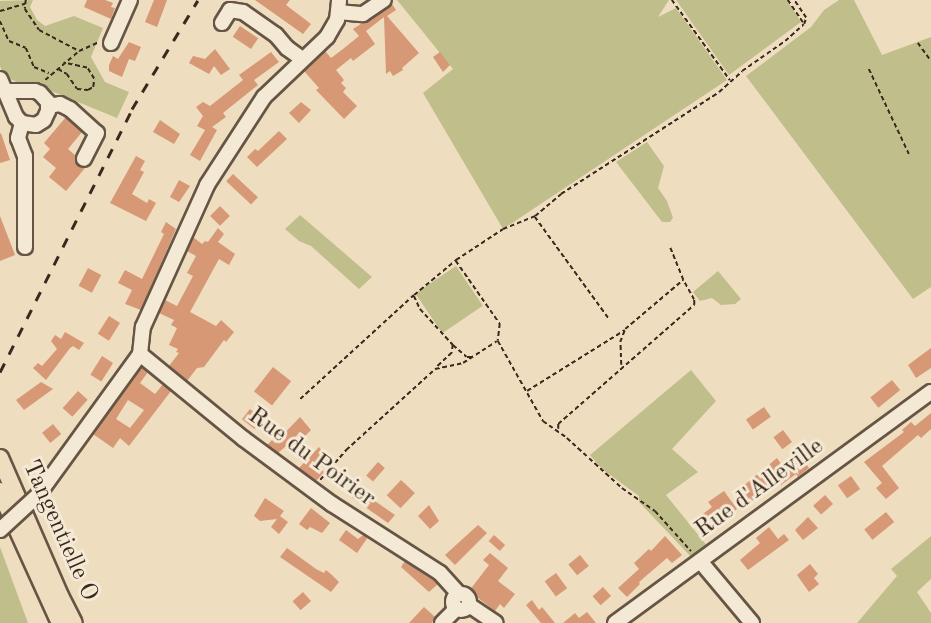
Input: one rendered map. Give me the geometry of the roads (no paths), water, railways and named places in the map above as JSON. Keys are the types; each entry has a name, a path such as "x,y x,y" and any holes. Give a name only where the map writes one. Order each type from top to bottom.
{"main road":[{"name":"Tangentielle O","path":"0,458 74,623"},
{"name":"Tangentielle O","path":"0,491 60,623"}],"street":[{"path":"111,43 130,0"},
{"path":"0,530 52,480 140,354 143,327 207,185 246,120 264,97 327,37 338,6 363,14 384,0"},
{"path":"222,22 230,10 243,12 276,35 287,48 302,59"},
{"path":"3,85 35,91 44,96 48,106 44,120 36,125 22,123 16,117 3,85"},
{"path":"48,106 60,104 70,108 97,133 84,159"},
{"path":"22,123 18,138 26,156 25,247"},
{"name":"Rue du Poirier","path":"140,354 244,439 312,489 440,573 461,603 496,623"},
{"name":"Rue d'Alleville","path":"615,623 931,392"},
{"path":"699,561 752,623"},
{"path":"442,623 461,603"}],"railway":[{"path":"0,372 132,109 198,0"}]}
